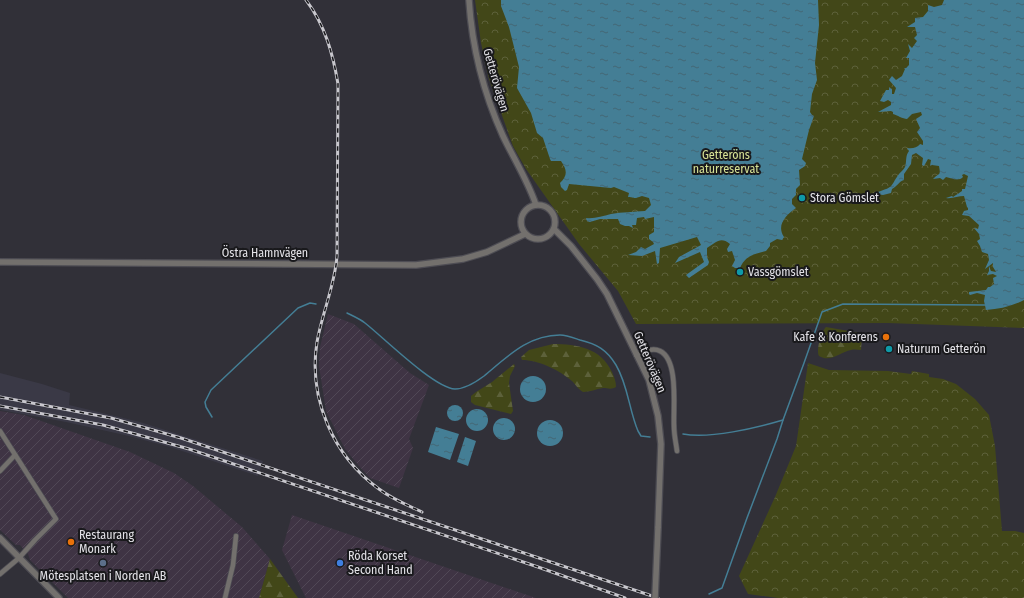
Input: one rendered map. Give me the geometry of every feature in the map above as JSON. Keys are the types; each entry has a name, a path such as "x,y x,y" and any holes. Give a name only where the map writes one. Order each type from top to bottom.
{"street":[{"name":"Getterövägen","path":"469,0 472,30 480,70 491,106 503,135 525,176 536,205"},
{"path":"536,205 544,206 552,214 555,221 554,229 547,237 539,240 532,239 525,234 521,228 522,216 529,208 536,205"},
{"name":"Getterövägen","path":"554,229 571,246 608,294 644,369 652,390 660,431 662,460 655,598"},
{"name":"Östra Hamnvägen","path":"0,262 416,265 463,259 487,252 525,234"},
{"path":"636,355 652,349 659,350 666,355 671,366 674,384 674,428 677,451"},
{"path":"0,431 56,519 19,558 0,574"},
{"path":"0,471 15,455"},
{"path":"225,598 233,565 236,536"},
{"path":"0,538 59,598"}],"shaded area":[{"path":"328,314 354,324 410,373 429,385 409,439 413,448 399,488 370,478 345,449 326,411 319,366 320,347"},
{"path":"0,373 70,393 69,405 140,422 263,461 258,476 170,447 129,436 66,422 0,410"},
{"path":"0,411 24,415 130,452 174,473 193,486 242,527 270,559 259,598 68,598 30,560 28,554 20,545 16,545 0,530"},
{"path":"292,515 536,598 306,598 282,550"}],"green space":[{"name":"Getteröns naturreservat","path":"475,0 1024,0 1024,328 888,323 636,324 618,291 579,244 526,169 513,146 489,79 481,43"},
{"path":"826,327 860,333 862,337 861,350 847,351 831,358 823,358 819,356 818,350 820,341 822,333"},
{"path":"553,344 571,345 587,349 595,353 602,358 612,372 616,387 611,389 603,388 583,392 561,373 542,364 522,360 521,357 529,350"},
{"path":"808,363 829,370 888,371 911,374 912,371 929,374 929,377 943,379 956,384 975,399 989,415 995,446 1002,531 1024,533 1024,598 778,598 748,594 739,576 775,497 796,446"},
{"path":"514,364 515,366 510,376 509,383 513,411 511,414 475,405 471,402 471,396 492,382"},
{"path":"270,559 298,598 259,598"}],"water":[{"path":"501,0 818,0 819,25 815,63 817,80 812,94 810,112 814,116 802,159 806,163 805,166 799,170 800,185 796,189 796,195 792,199 792,204 796,208 783,221 781,228 784,237 782,240 777,239 770,243 770,246 766,251 747,258 740,268 735,268 732,266 735,260 732,251 728,252 727,249 730,244 721,240 718,241 707,248 708,265 689,278 686,275 704,262 700,252 675,263 679,257 701,245 697,237 660,248 659,263 657,264 655,251 642,256 628,255 636,252 641,247 645,249 654,244 649,239 649,235 654,232 654,217 645,219 644,217 637,218 636,225 632,225 633,228 620,224 618,219 587,221 586,218 645,211 651,205 649,198 642,196 635,198 628,197 629,193 614,187 569,184 567,190 565,191 561,187 560,183 566,172 564,167 561,161 551,161 543,138 537,133 531,113 517,88 519,67 509,27 501,6"},
{"path":"944,0 1024,0 1024,300 1010,306 996,309 986,310 984,301 985,295 977,293 969,294 969,292 986,290 994,284 993,278 997,276 993,274 987,275 989,266 985,269 989,260 988,254 982,252 977,241 980,239 979,234 974,228 978,229 979,225 969,216 962,215 964,211 968,210 964,196 946,198 953,197 962,191 962,189 965,189 968,176 964,174 962,175 963,177 957,179 946,177 943,180 940,178 933,179 940,173 939,166 930,166 931,160 928,159 924,166 922,165 923,158 916,153 912,155 911,164 904,174 904,180 892,189 891,193 883,195 877,194 878,192 891,186 905,168 909,151 907,148 914,148 920,144 923,145 923,141 917,132 920,128 916,119 922,115 921,112 912,114 907,119 893,114 891,111 878,112 891,105 891,102 888,100 884,102 880,101 886,90 889,90 889,87 892,89 892,94 894,94 896,88 889,80 892,76 896,80 902,76 905,69 904,68 909,65 909,58 906,58 910,51 908,44 912,48 917,41 914,38 917,35 915,27 907,27 915,22 915,18 923,17 928,11 928,5 934,7 942,5","holes":["993,263 993,267 996,272 991,271 989,266"]},
{"path":"533,376 542,380 546,389 542,398 533,402 524,398 520,389 524,380"},
{"path":"455,405 462,410 463,413 458,420 455,421 448,416 447,413 452,406"},
{"path":"477,409 481,410 487,416 487,424 481,430 477,431 473,430 467,424 466,420 467,416 473,410"},
{"path":"504,418 508,419 514,425 514,433 508,439 504,440 500,439 494,433 493,429 494,425 500,419"},
{"path":"550,420 559,424 563,433 559,442 550,446 541,442 537,433 541,424"},
{"path":"436,427 459,434 450,460 428,452"},
{"path":"465,437 476,441 468,466 457,462"}],"waterway":[{"path":"212,417 206,407 205,402 211,390 298,308 310,303 316,304"},
{"path":"683,434 719,434 783,420 822,312 843,304 985,305"},
{"path":"347,313 365,323 422,371 435,380 455,389 463,388 474,383 519,348 538,339 548,336 563,335 592,343 609,355 616,365 626,389 632,415 638,431 641,436 650,437"},
{"path":"709,594 722,588 783,420"}],"railway":[{"path":"306,0 318,19 327,40 334,62 338,84 337,256 334,278 317,342 315,363 316,384 327,424 337,443 349,460 363,476 379,489 400,502 422,512"},
{"path":"0,397 111,418 181,438 658,598"},
{"path":"0,406 103,425 189,449 538,567 625,598"}],"place":[{"name":"Stora Gömslet","path":"802,198"},
{"name":"Vassgömslet","path":"740,272"},
{"name":"Kafe & Konferens","path":"886,337"},
{"name":"Naturum Getterön","path":"889,349"},
{"name":"Restaurang Monark","path":"71,542"},
{"name":"Mötesplatsen i Norden AB","path":"103,563"},
{"name":"Röda Korset Second Hand","path":"340,563"}]}
